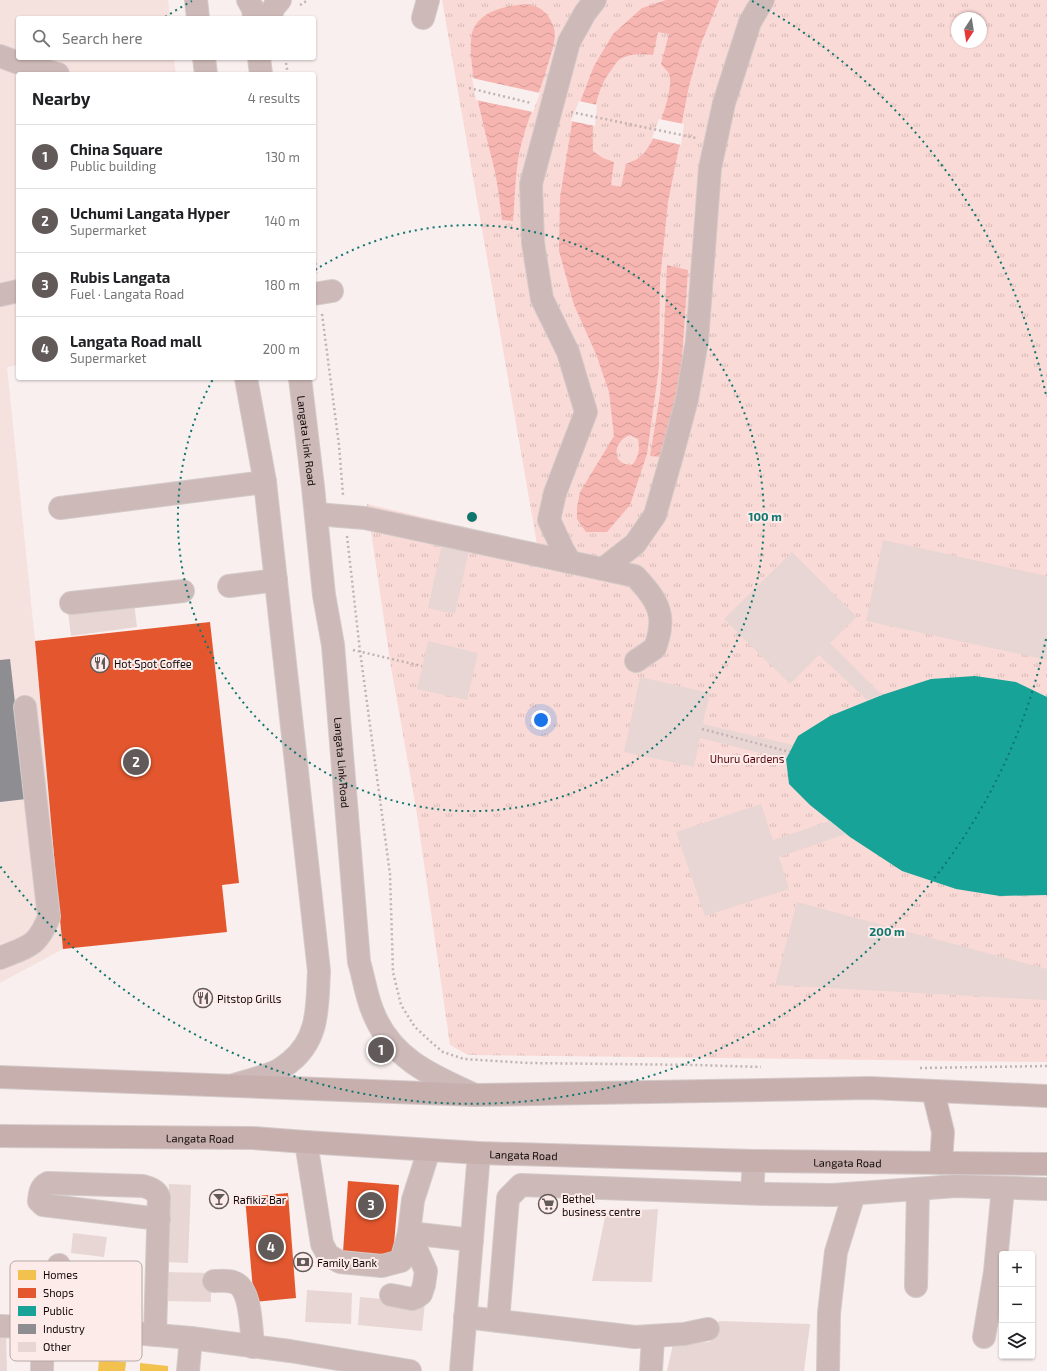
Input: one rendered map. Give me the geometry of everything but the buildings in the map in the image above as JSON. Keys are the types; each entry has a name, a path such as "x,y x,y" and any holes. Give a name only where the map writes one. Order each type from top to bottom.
{"main road":[{"path":"0,1077 475,1095 870,1088 1047,1096"},
{"path":"934,1091 943,1132 941,1163"},
{"name":"Langata Road","path":"0,1136 252,1138 429,1150 754,1161 1047,1164"}],"street":[{"path":"196,0 198,16"},
{"path":"248,0 253,9 254,16"},
{"path":"271,16 274,7 280,0"},
{"path":"570,562 549,520 555,493 586,412 568,352 542,299 533,243 531,184 569,42 585,13 595,0"},
{"path":"603,569 634,544 656,515 687,399 697,340 710,168 724,103 750,22 763,0"},
{"path":"0,56 24,65 50,72"},
{"path":"204,60 206,72"},
{"path":"259,60 261,72"},
{"path":"261,72 262,60"},
{"path":"0,294 16,291"},
{"path":"234,1085 273,1073 284,1067 300,1053 308,1041 314,1026 319,970 265,482 246,380"},
{"name":"Langata Link Road","path":"300,380 324,596 333,645 359,962 373,1012 387,1037 406,1058 434,1076 475,1095"},
{"path":"60,508 265,482"},
{"path":"316,514 365,518 634,576 649,591 660,611 660,626 655,648 636,661"},
{"path":"229,586 276,580"},
{"path":"71,604 183,591"},
{"path":"0,958 32,945 43,932 49,917 25,706"},
{"path":"306,1142 322,1244 328,1255 340,1262 382,1266 401,1261 409,1232 413,1200 429,1150"},
{"path":"461,1371 479,1152"},
{"path":"752,1193 754,1161"},
{"path":"155,1335 159,1197 157,1192 151,1188 143,1186 48,1183 43,1185 40,1191 39,1201 43,1205 158,1219"},
{"path":"498,1321 508,1198 521,1185 833,1195 918,1190 956,1186 1047,1189"},
{"path":"984,1337 995,1272 1003,1188"},
{"path":"916,1286 918,1190"},
{"path":"828,1371 829,1313 836,1252 854,1194"},
{"path":"409,1232 472,1240"},
{"path":"391,1295 412,1299 421,1294 424,1285 426,1271 409,1232"},
{"path":"214,1281 233,1282 242,1287 247,1299 253,1346"},
{"path":"466,1318 635,1337 684,1334 708,1329"},
{"path":"0,1326 10,1326"},
{"path":"142,1334 191,1338 290,1351 410,1371"},
{"path":"651,1371 653,1337"},
{"path":"188,1371 191,1338"},
{"path":"42,1371 44,1361"}],"path":[{"path":"301,3 308,0"},
{"path":"285,60 288,72"},
{"path":"468,88 552,108 716,142"},
{"path":"316,263 322,293 360,651 390,874 394,972 401,1005 415,1026 443,1052 464,1060 528,1063 697,1065 766,1068"},
{"path":"333,645 422,666"},
{"path":"702,729 790,752"},
{"path":"916,1068 1047,1066"}],"shaded area":[{"path":"0,0 168,0 170,16 16,16 16,60 174,60 176,72 16,72 16,365 7,367 35,641 63,949 0,983"}],"green space":[{"name":"Uhuru Gardens","path":"442,0 1047,0 1047,1062 468,1055 450,1045 416,808 391,667 367,504 537,544"}],"water":[{"path":"666,0 719,0 700,46 689,86 668,202 660,280 659,367 647,454 630,505 607,532 586,532 577,519 577,507 580,492 614,436 609,392 596,354 574,305 559,251 560,197 572,123 594,66 613,34 642,8","holes":["658,32 669,34 661,64 669,74 670,81 667,103 653,138 644,153 636,160 626,164 621,187 611,185 614,162 603,158 593,151 595,108 601,87 620,59 632,55 653,55","630,435 638,439 639,446 638,456 632,465 625,464 620,461 616,452 620,442"]},
{"path":"526,4 536,6 547,14 554,28 555,37 545,75 525,131 519,154 513,221 502,220 495,172 473,74 471,37 479,20 491,12 505,7"},
{"path":"667,265 688,270 680,388 661,457 650,456 660,395"}],"pier":[{"path":"472,78 540,93 533,112 476,100"},
{"path":"579,101 597,105 595,126 571,121"},
{"path":"659,119 684,124 681,145 652,138"}],"place":[{"name":"Hot Spot Coffee","path":"100,663"},
{"name":"Uchumi Langata Hyper","path":"136,762"},
{"name":"Pitstop Grills","path":"203,998"},
{"name":"China Square","path":"381,1050"},
{"name":"Rafikiz Bar","path":"219,1199"},
{"name":"Bethel business centre","path":"548,1204"},
{"name":"Rubis Langata","path":"371,1205"},
{"name":"Langata Road mall","path":"271,1247"},
{"name":"Family Bank","path":"303,1262"}]}
